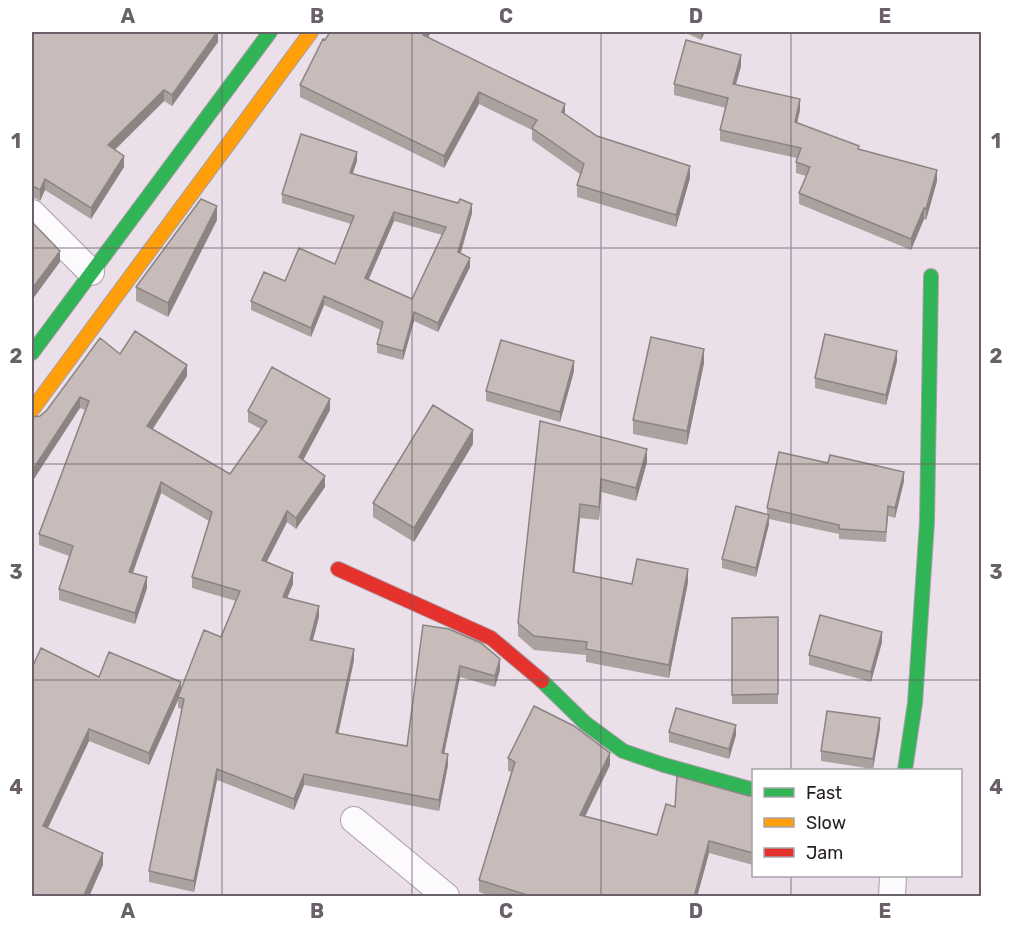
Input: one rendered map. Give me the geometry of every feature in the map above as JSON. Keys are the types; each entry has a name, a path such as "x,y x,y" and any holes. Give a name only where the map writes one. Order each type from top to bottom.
{"street":[{"path":"32,353 270,32"},
{"path":"32,410 311,32"},
{"path":"32,213 91,272"},
{"path":"905,769 915,703 927,522 931,276"},
{"path":"338,569 491,638 534,674 585,723 623,751 752,790"},
{"path":"354,820 446,897"},
{"path":"892,897 893,877"}],"building":[{"path":"32,32 217,32 172,95 164,90 108,145 124,156 91,208 45,179 40,190 32,187"},
{"path":"330,32 425,32 423,35 565,104 562,112 597,136 690,166 676,215 577,185 584,164 532,128 537,120 479,92 444,156 300,85 323,39 325,40"},
{"path":"686,40 741,55 733,84 800,99 795,122 859,146 858,149 937,170 926,209 924,208 911,239 799,193 810,167 796,162 801,148 720,130 728,98 674,84"},
{"path":"301,134 357,152 350,173 458,203 460,199 472,204 458,252 470,258 438,323 414,312 403,351 377,344 383,322 324,296 311,328 251,301 264,272 285,281 299,248 335,264 354,216 282,194","holes":["394,212 446,227 412,299 365,278"]},
{"path":"201,199 217,206 168,303 136,287"},
{"path":"32,222 60,251 32,289"},
{"path":"135,331 187,365 147,426 230,474 267,421 248,411 272,367 330,399 299,457 325,476 296,518 287,511 262,560 293,573 283,597 319,606 310,640 354,649 336,733 407,746 423,625 449,629 481,643 500,659 495,676 460,666 442,753 448,754 439,800 304,774 294,799 217,769 194,881 149,871 184,699 178,697 204,630 221,637 240,591 192,577 212,512 161,482 129,572 147,577 135,613 59,589 73,546 39,534 89,401 80,397 32,471 32,417 40,416 47,410 100,338 120,354"},
{"path":"825,334 897,351 886,395 815,378"},
{"path":"651,337 704,349 687,431 633,420"},
{"path":"501,340 574,361 560,412 486,391"},
{"path":"433,405 473,430 414,528 373,503"},
{"path":"540,421 647,449 636,488 601,479 599,507 580,504 573,572 632,584 637,559 688,569 669,665 586,649 587,642 534,636 518,623"},
{"path":"779,452 828,463 830,455 904,472 895,508 888,506 886,532 839,529 839,525 767,508"},
{"path":"736,506 769,515 756,568 722,559"},
{"path":"820,615 882,632 871,672 809,655"},
{"path":"778,617 778,694 732,695 732,618"},
{"path":"41,648 99,677 109,652 181,682 149,753 89,729 43,826 103,853 83,897 32,897 32,668"},
{"path":"534,706 574,726 610,753 580,815 657,835 666,804 675,807 677,776 752,796 752,853 709,841 694,897 534,897 479,880 515,762 508,758"},
{"path":"676,708 736,725 729,749 669,732"},
{"path":"827,711 880,718 873,759 821,751"}],"traffic: fast":[{"path":"32,353 270,32"},
{"path":"905,769 915,703 927,522 931,276"},
{"path":"542,681 585,723 623,751 752,789"}],"traffic: slow":[{"path":"32,410 311,32"}],"traffic: jam":[{"path":"338,569 491,638 542,681"}]}
